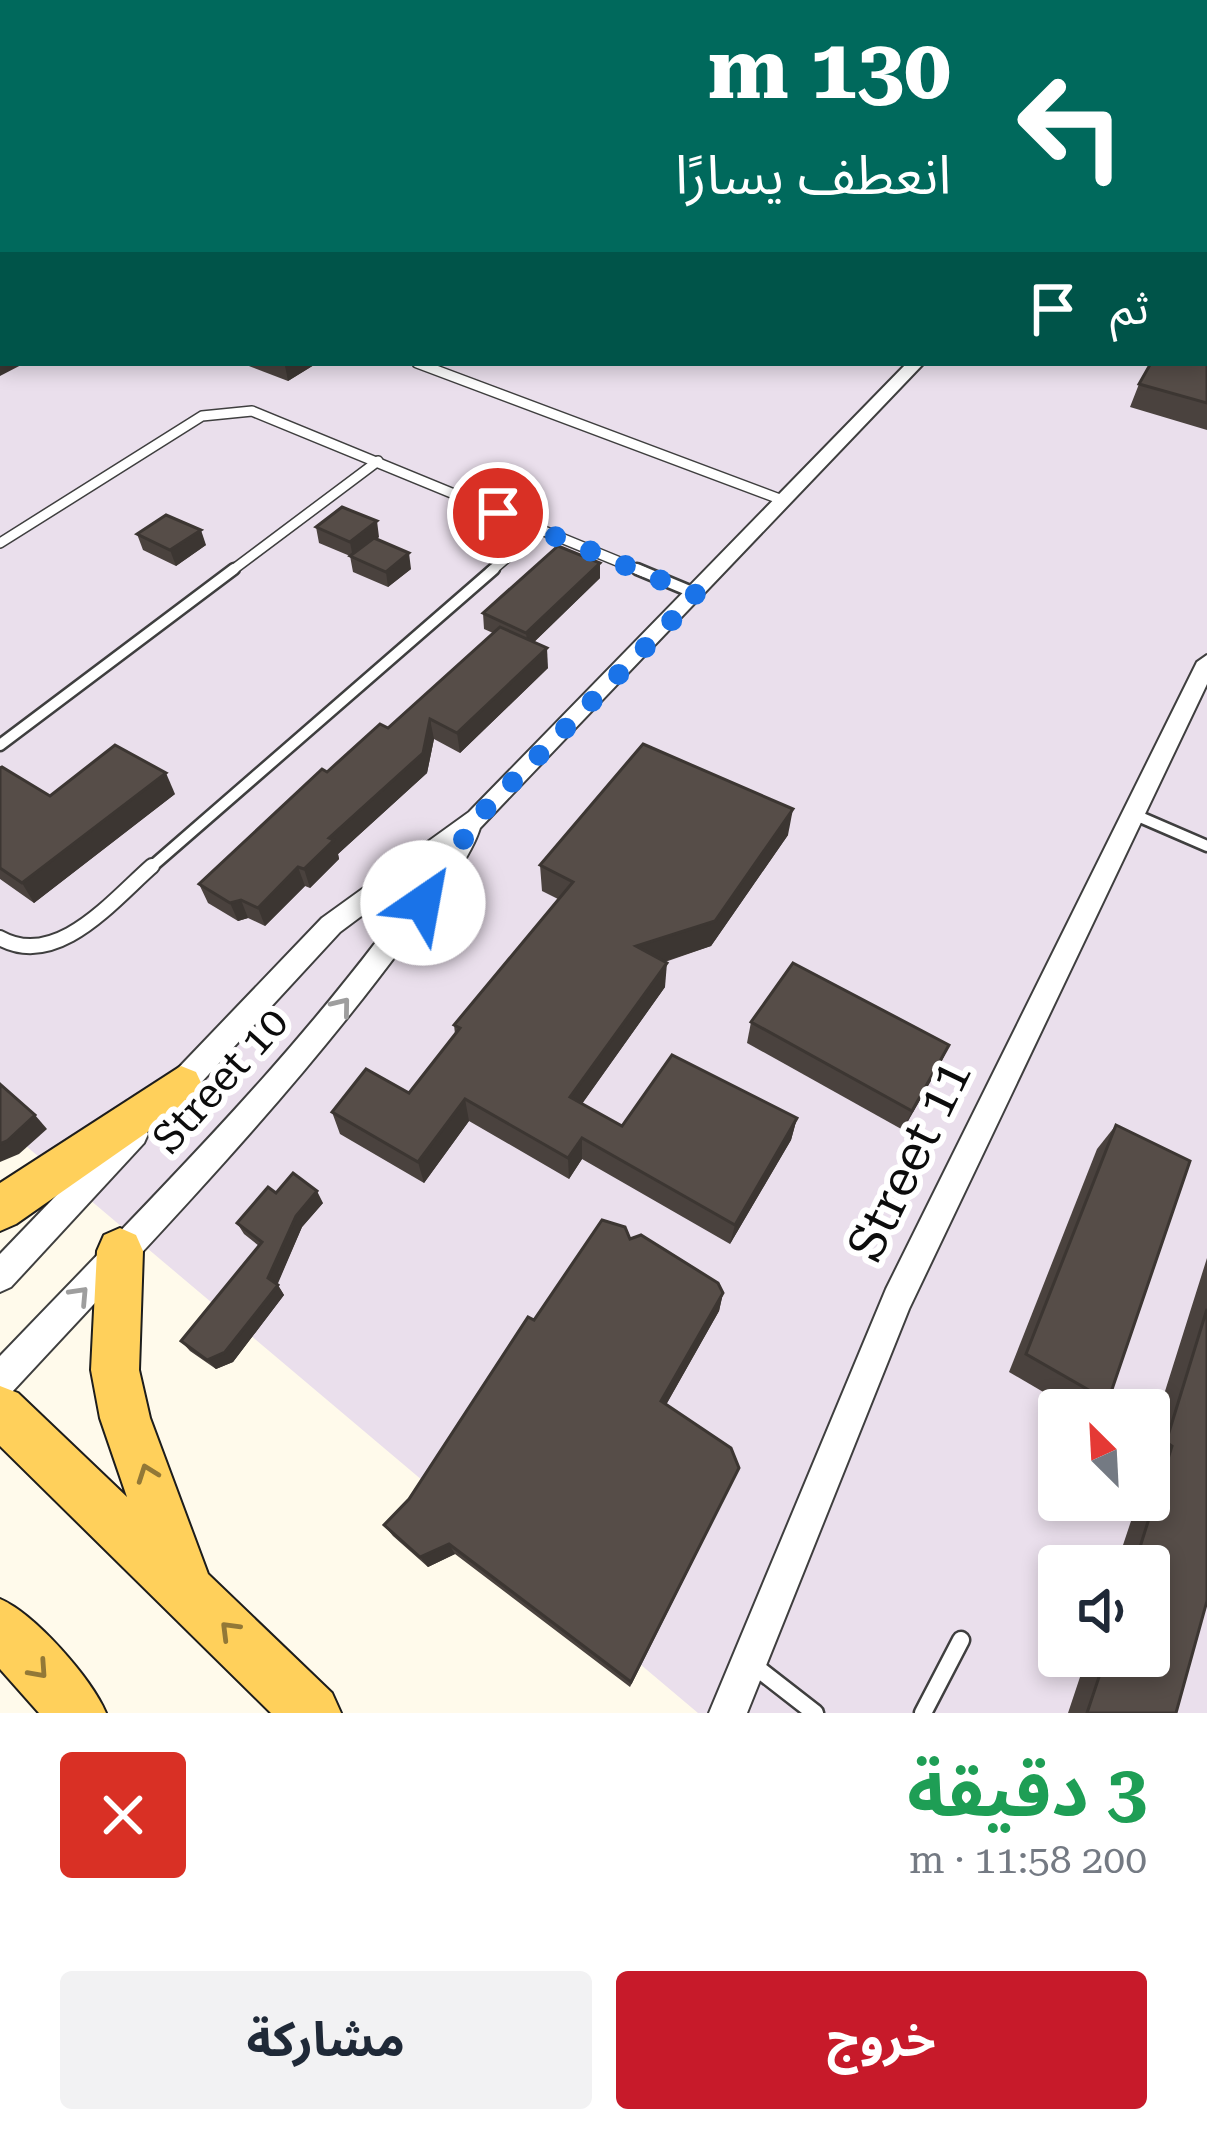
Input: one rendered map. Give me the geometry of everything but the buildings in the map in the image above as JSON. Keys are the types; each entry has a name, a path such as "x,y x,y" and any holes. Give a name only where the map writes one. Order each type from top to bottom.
{"main road":[{"path":"0,1209 181,1085"},
{"path":"121,1251 115,1370 125,1418 184,1584"},
{"path":"0,1411 184,1584 312,1713"},
{"path":"0,1627 77,1713"}],"street":[{"name":"Street 10","path":"0,1276 331,925 477,818 913,366"},
{"name":"Street 11","path":"728,1713 897,1300 1207,662"},
{"name":"Street 10","path":"0,1380 334,1018 423,903 477,818"}],"lane":[{"path":"425,366 785,501"},
{"path":"0,543 214,412 252,411 697,595"},
{"path":"0,745 379,461"},
{"path":"0,938 10,946 42,946 75,933 538,531"},
{"path":"1132,814 1207,846"},
{"path":"923,1713 961,1640"},
{"path":"751,1663 814,1713"}],"shaded area":[{"path":"0,366 1207,366 1207,1713 698,1713 0,1124"}],"route":[{"path":"423,903 477,818 697,595 498,513"}]}
